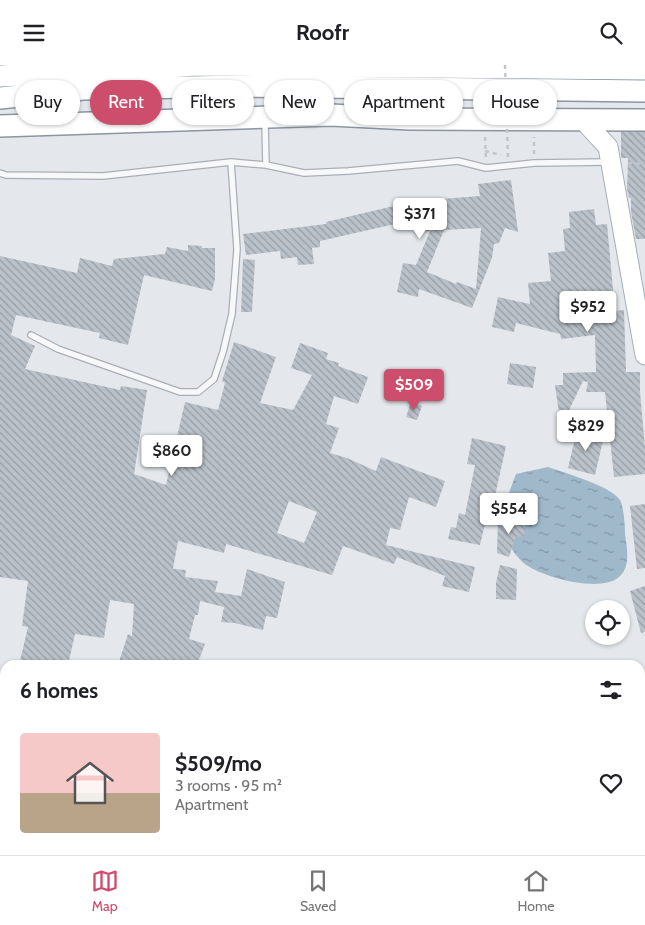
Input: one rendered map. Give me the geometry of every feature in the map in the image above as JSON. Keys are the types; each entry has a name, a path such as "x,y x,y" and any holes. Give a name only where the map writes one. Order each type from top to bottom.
{"highway":[{"path":"0,76 197,65 645,69"},
{"path":"0,98 83,89 243,86 645,91"},
{"path":"334,115 473,120"},
{"path":"0,125 264,117"},
{"path":"557,120 635,119"}],"main road":[{"path":"610,154 635,119"},
{"path":"584,121 610,154 645,355"}],"lane":[{"path":"265,125 266,165"},
{"path":"0,173 6,175 103,176 231,162 266,165 304,173 458,161 486,168 610,154"},
{"path":"31,335 58,349 180,392 198,392 214,379 223,351 233,304 237,249 231,162"}],"path":[{"path":"485,151 508,157 505,65"},
{"path":"484,125 486,168"},
{"path":"534,125 534,163"}],"water":[{"path":"548,467 598,485 620,500 624,517 627,563 623,573 611,582 587,584 547,575 536,571 520,560 510,547 504,533 503,520 506,503 516,474"}],"building":[{"path":"621,132 645,132 645,239 636,239 631,212 631,198 629,198 627,189 628,158 621,158"},
{"path":"511,180 518,232 505,228 499,243 494,244 492,258 472,308 419,289 418,297 397,292 403,263 416,265 430,231 418,232 417,219 320,241 320,247 312,248 314,264 298,265 297,257 281,259 280,251 246,255 243,234 326,224 326,222 415,201 480,196 478,184","holes":["481,228 476,289 457,282 456,284 427,272 444,230"]},
{"path":"594,209 596,225 607,224 615,311 624,310 626,372 640,372 645,474 614,477 605,392 586,392 588,382 583,381 561,427 555,385 563,385 563,373 596,372 595,335 561,339 560,334 516,323 514,332 492,327 498,297 530,304 528,283 551,281 548,253 565,251 563,229 570,228 569,212"},
{"path":"188,245 215,248 215,279 212,291 144,275 128,345 99,338 100,333 16,315 11,335 35,346 25,369 120,390 121,386 147,390 134,474 166,485 185,402 218,410 225,383 222,381 234,342 276,357 260,403 293,410 312,375 291,368 300,343 328,353 326,359 339,363 338,366 368,377 358,404 334,396 326,424 339,428 330,453 347,458 376,471 381,457 445,481 436,507 409,497 400,530 390,528 386,545 475,567 469,592 442,586 445,576 397,557 394,564 343,546 332,575 226,544 224,553 178,541 173,569 186,570 185,577 218,581 215,592 241,596 247,569 285,582 277,618 266,616 263,630 235,623 221,622 224,607 200,601 198,615 195,615 189,639 205,644 199,660 120,660 128,634 132,636 134,604 110,600 104,638 75,634 69,660 20,660 28,627 22,626 28,581 0,577 0,256 77,273 80,258 112,266 114,259 165,254 167,247 188,251","holes":["289,501 317,512 304,543 277,533"]},
{"path":"243,259 255,260 252,312 241,312"},
{"path":"510,363 536,367 533,388 507,384"},
{"path":"411,402 422,406 417,420 406,417"},
{"path":"577,430 604,436 595,475 568,468"},
{"path":"472,438 506,446 495,496 492,495 480,545 448,539 451,527 456,528 459,513 465,515 475,465 467,464"},
{"path":"645,504 645,568 637,569 630,506"},
{"path":"498,519 525,522 524,537 516,536 509,557 497,553"},
{"path":"500,565 517,569 516,600 496,599 496,583"},
{"path":"645,586 645,632 641,633 630,591"}]}
